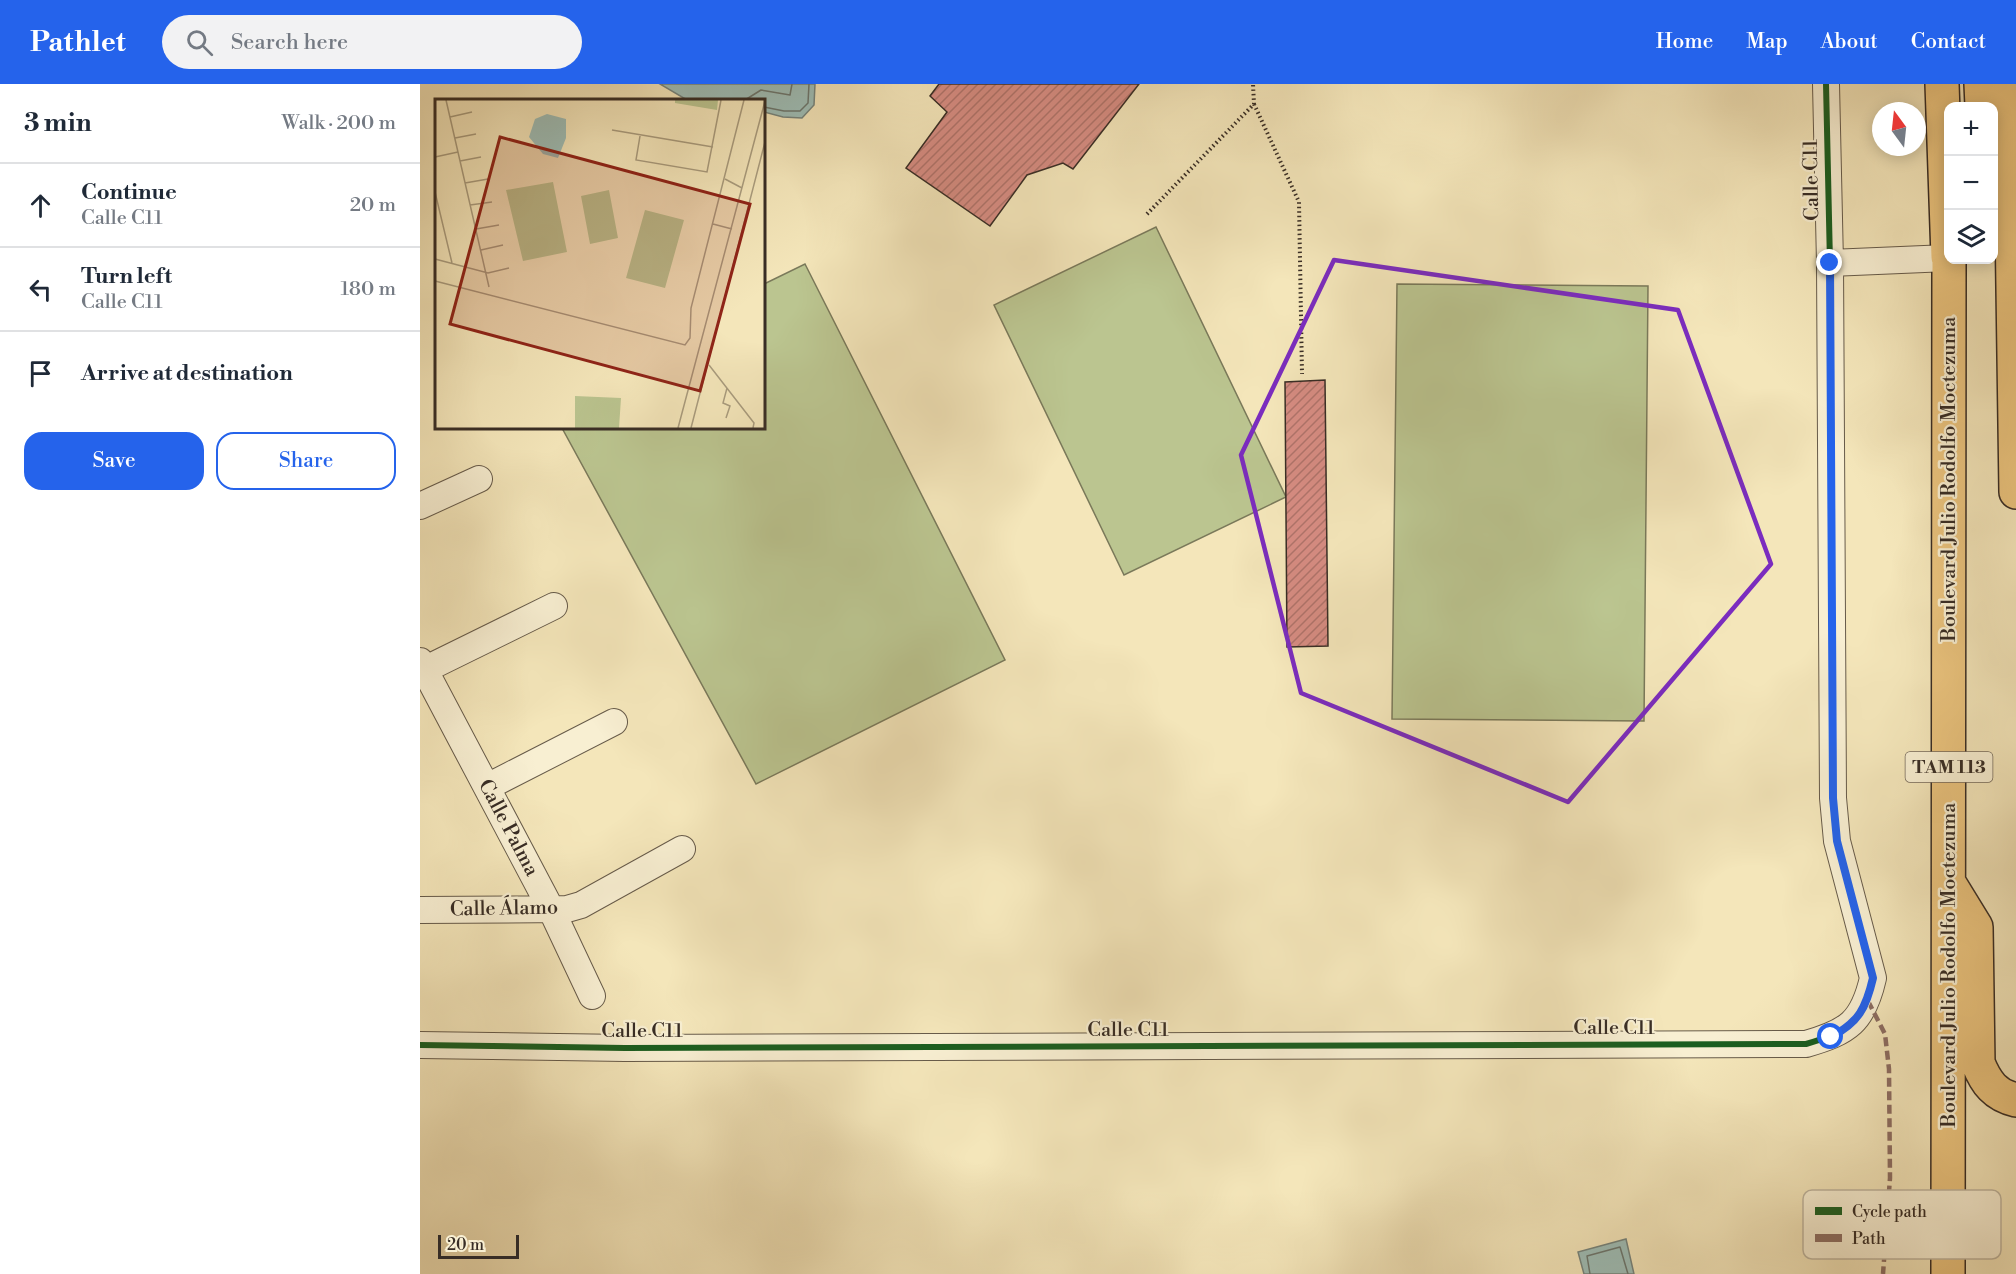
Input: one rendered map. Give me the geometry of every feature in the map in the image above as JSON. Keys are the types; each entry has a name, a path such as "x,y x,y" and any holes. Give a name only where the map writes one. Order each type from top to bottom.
{"highway":[{"name":"Boulevard Julio Rodolfo Moctezuma","path":"1942,84 1946,210"},
{"path":"1981,84 1982,102"},
{"path":"2010,84 2016,492"},
{"path":"1998,237 2011,263"},
{"name":"Boulevard Julio Rodolfo Moctezuma","path":"1948,264 1948,1190"},
{"path":"1949,883 1976,927 1978,1063 1984,1079 1993,1090 2016,1100"},
{"name":"Boulevard Julio Rodolfo Moctezuma","path":"1948,1259 1948,1274"}],"street":[{"name":"Calle C11","path":"420,1045 625,1048 1806,1044 1831,1037 1851,1026 1868,1001 1873,978 1837,841 1833,798 1830,263 1826,84"},
{"path":"1830,263 1944,258"},
{"path":"420,506 478,479"},
{"path":"422,666 554,606"},
{"name":"Calle Palma","path":"422,666 551,909 592,996"},
{"path":"487,788 614,722"},
{"name":"Calle Álamo","path":"420,910 551,909 581,905 682,849"}],"path":[{"path":"1253,84 1254,104 1299,202 1302,374"},
{"path":"1147,214 1254,104"}],"highlighted area":[{"path":"1334,260 1678,310 1771,564 1568,802 1301,693 1241,455"}],"green space":[{"path":"1156,227 1286,497 1124,575 994,305"},
{"path":"805,264 1005,660 756,784 563,429 765,429 765,284"},
{"path":"1397,284 1648,286 1644,721 1392,719"}],"water":[{"path":"660,84 815,84 814,105 802,118 783,117 765,112 765,99 685,99"},
{"path":"1626,1239 1634,1274 1584,1274 1578,1252"}],"building":[{"path":"939,84 1139,84 1073,169 1063,163 1027,175 990,226 906,168 947,112 930,96"},
{"path":"1325,380 1328,646 1287,647 1285,382"}],"marked path":[{"path":"1868,1001 1885,1034 1889,1069 1889,1190"},
{"path":"1883,1274 1884,1259"}],"cycle path":[{"path":"420,1045 625,1048 1806,1044 1833,1035 1852,1023 1864,1005 1873,978 1837,841 1833,798 1830,263 1826,84"}],"route":[{"path":"1830,263 1833,798 1837,841 1873,978 1868,1001 1851,1026 1831,1037"}]}
